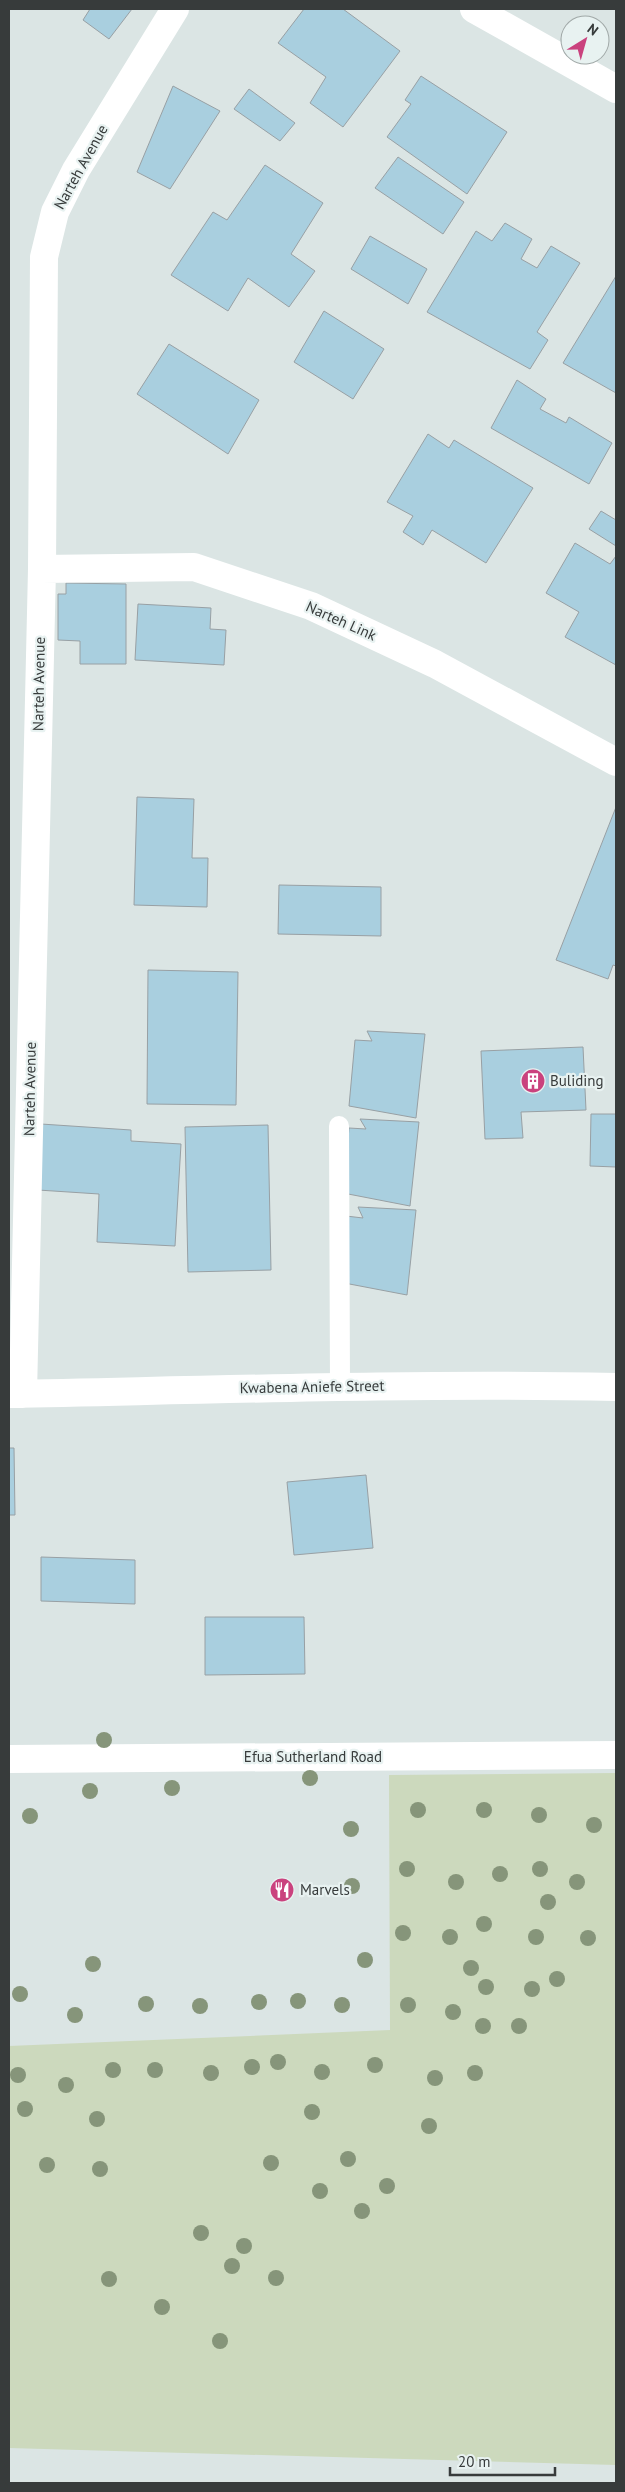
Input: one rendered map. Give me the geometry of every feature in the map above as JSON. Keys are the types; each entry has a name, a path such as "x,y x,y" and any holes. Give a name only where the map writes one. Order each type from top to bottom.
{"street":[{"name":"Narteh Avenue","path":"16,1394 42,569 44,257 55,212 76,170 175,9"},
{"path":"474,9 616,89"},
{"name":"Narteh Link","path":"42,569 194,567 311,606 435,664 616,762"},
{"name":"Kwabena Aniefe Street","path":"16,1394 480,1384 616,1387"},
{"name":"Efua Sutherland Road","path":"9,1758 616,1755"}],"lane":[{"path":"339,1126 340,1386"}],"green space":[{"path":"616,1773 616,2465 9,2448 9,2046 390,2030 389,1775"}],"building":[{"path":"90,9 132,9 109,39 83,20"},
{"path":"304,9 343,9 400,51 343,127 310,103 326,77 278,43"},
{"path":"421,76 507,132 467,194 387,137 411,104 405,100"},
{"path":"173,86 220,111 170,189 137,172"},
{"path":"249,89 295,123 280,141 234,109"},
{"path":"398,157 464,202 443,234 375,188"},
{"path":"265,165 323,203 291,254 315,271 289,307 248,278 228,311 171,275 213,212 227,220"},
{"path":"505,223 532,239 521,259 537,268 551,246 580,263 537,332 548,340 530,369 427,312 476,231 492,241"},
{"path":"370,236 427,269 408,304 351,269"},
{"path":"616,276 616,393 563,363"},
{"path":"324,311 384,349 353,399 294,362"},
{"path":"169,344 259,400 228,454 137,394"},
{"path":"517,380 546,399 540,409 566,423 569,417 612,443 589,484 491,428"},
{"path":"428,434 449,448 454,440 533,488 486,563 432,530 423,545 403,532 413,516 387,502"},
{"path":"601,511 616,520 616,546 589,529"},
{"path":"575,543 610,564 616,556 616,665 565,637 579,612 546,593"},
{"path":"66,583 126,584 126,664 80,664 80,641 58,640 58,594 66,594"},
{"path":"138,604 211,608 210,629 226,630 224,665 135,660"},
{"path":"137,797 194,799 192,858 208,858 207,907 134,905"},
{"path":"616,807 616,966 613,965 608,979 556,960"},
{"path":"279,885 381,887 381,936 278,934"},
{"path":"148,970 238,972 236,1105 147,1104"},
{"path":"367,1031 425,1034 416,1118 349,1106 355,1040 372,1041"},
{"name":"Buliding","path":"583,1047 586,1110 521,1112 523,1138 485,1139 481,1051"},
{"path":"591,1114 616,1114 616,1167 590,1166"},
{"path":"360,1119 419,1122 410,1206 343,1193 349,1128 366,1129"},
{"path":"41,1124 131,1130 131,1141 181,1144 175,1246 97,1242 99,1194 38,1190"},
{"path":"268,1125 271,1270 188,1272 185,1127"},
{"path":"358,1207 416,1210 407,1295 339,1282 346,1216 363,1218"},
{"path":"9,1448 14,1448 15,1515 9,1515"},
{"path":"366,1475 373,1548 294,1555 287,1482"},
{"path":"41,1557 135,1560 135,1604 41,1601"},
{"path":"205,1617 304,1617 305,1674 205,1675"}],"place":[{"name":"Buliding","path":"533,1081"},
{"name":"Marvels","path":"282,1890"}]}
